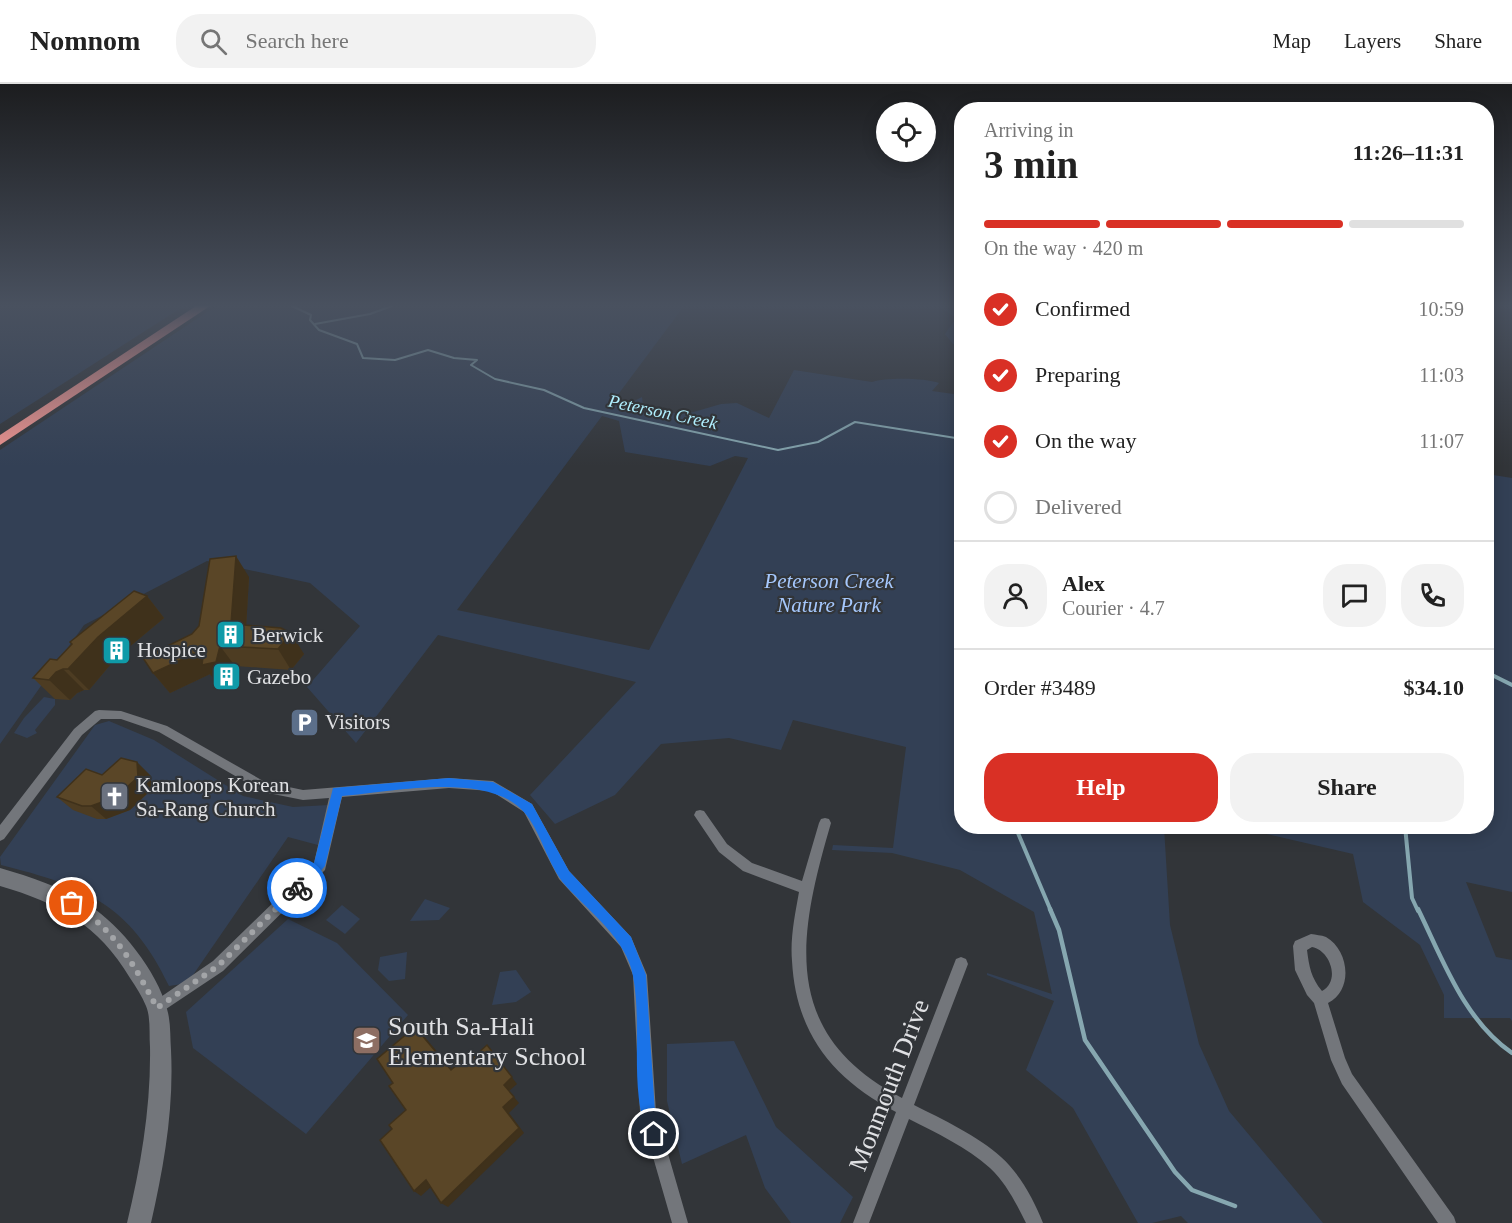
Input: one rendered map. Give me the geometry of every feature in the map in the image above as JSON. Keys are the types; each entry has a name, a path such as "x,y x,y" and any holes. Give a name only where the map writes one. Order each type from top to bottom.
{"highway":[{"path":"0,434 118,359"},
{"path":"0,441 120,359"}],"main road":[{"path":"0,877 42,889 90,915 112,934 126,951 157,1008 161,1065 160,1114 154,1165 139,1223"}],"street":[{"path":"0,835 78,732 99,714 121,715 164,729 262,787 303,795 449,783 493,786 528,808 564,875 626,942 640,975 648,1112 680,1223"},
{"path":"157,1008 218,966 320,866 337,791"},
{"path":"700,815 723,849 748,867 805,888"},
{"path":"825,823 805,888 796,967 806,1010 823,1043 858,1080 907,1107 994,1162 1018,1191 1035,1223"},
{"name":"Monmouth Drive","path":"861,1223 961,964"},
{"path":"1320,999 1338,1060 1347,1079 1448,1223"}],"green space":[{"path":"0,359 101,359 0,424"},
{"name":"Peterson Creek Nature Park","path":"136,359 644,359 614,400 622,407 642,397 644,413 690,413 721,404 737,403 769,418 794,370 872,382 916,379 939,383 932,391 954,394 954,834 1164,834 1170,925 1199,1044 1229,1111 1323,1223 1188,1223 1181,1216 1152,1223 1138,1223 1073,1108 1026,1070 1054,1001 987,975 987,973 1052,994 1034,912 960,870 892,853 832,850 833,845 893,848 906,747 793,720 781,750 729,738 661,744 615,795 555,824 530,795 636,682 438,635 356,743 307,687 360,626 310,583 207,561 84,625 0,744 0,450","holes":["602,416 619,421 625,452 710,466 735,456 748,458 649,650 457,610"]},
{"path":"1494,475 1512,478 1512,892 1466,882 1496,957 1512,960 1512,1021 1510,1018 1444,1018 1444,995 1420,945 1363,902 1353,854 1267,834 1494,834"},
{"path":"44,697 55,699 55,705 35,730 37,733 27,738 14,733 24,718"},
{"path":"109,721 154,740 243,796 293,807 329,805 318,845 288,837 193,975 182,984 169,986 138,935 121,917 102,903 57,881 1,865 0,857 95,725"},
{"path":"425,899 450,908 439,920 410,921"},
{"path":"342,905 360,919 345,934 326,920"},
{"path":"288,919 337,943 408,1015 306,1134 193,1048 186,1012"},
{"path":"407,952 405,979 389,981 378,970 380,957"},
{"path":"516,970 531,992 516,1002 492,1005 500,972"},
{"path":"734,1041 776,1127 853,1197 840,1223 791,1223 765,1188 746,1135 682,1164 667,1101 667,1044"}],"building":[{"path":"236,556 231,624 281,628 291,633 278,649 220,646 216,662 202,665 204,649 153,673 143,658 192,634 199,626 210,559"},
{"path":"134,591 147,596 98,637 68,669 56,672 49,680 33,678 50,659 57,660 72,644 70,642"},
{"path":"121,758 137,762 138,777 116,797 91,806 82,806 57,797 86,769 102,775"},
{"name":"South Sa-Hali Elementary School","path":"415,1027 451,1070 465,1058 468,1062 487,1045 512,1077 504,1085 514,1097 503,1107 519,1128 441,1203 426,1180 414,1191 380,1140 392,1129 389,1125 406,1110 389,1086 393,1083 377,1059"}],"waterway":[{"name":"Peterson Creek","path":"381,359 398,359"},
{"name":"Peterson Creek","path":"467,359 477,360 471,365 495,379 544,390 584,408 778,450 818,442 855,422 954,438"},
{"name":"Peterson Creek","path":"1494,676 1512,685"},
{"path":"1018,834 1051,911"},
{"path":"1406,834 1412,898 1418,911"},
{"path":"1050,909 1059,930 1085,1040 1175,1172 1192,1190 1235,1206"},
{"path":"1418,909 1456,988 1481,1024 1512,1053"}],"way so far":[{"path":"72,903 112,934 126,951 157,1008 218,966 297,888"}],"place":[{"name":"Berwick","path":"231,635"},
{"name":"Hospice","path":"116,650"},
{"name":"Gazebo","path":"226,677"},
{"name":"Visitors","path":"304,722"},
{"name":"Kamloops Korean Sa-Rang Church","path":"115,797"},
{"name":"South Sa-Hali Elementary School","path":"367,1041"}],"route":[{"path":"297,888 320,866 337,791 449,783 493,786 516,799 528,808 564,875 626,942 640,975 648,1112 654,1134"}]}
